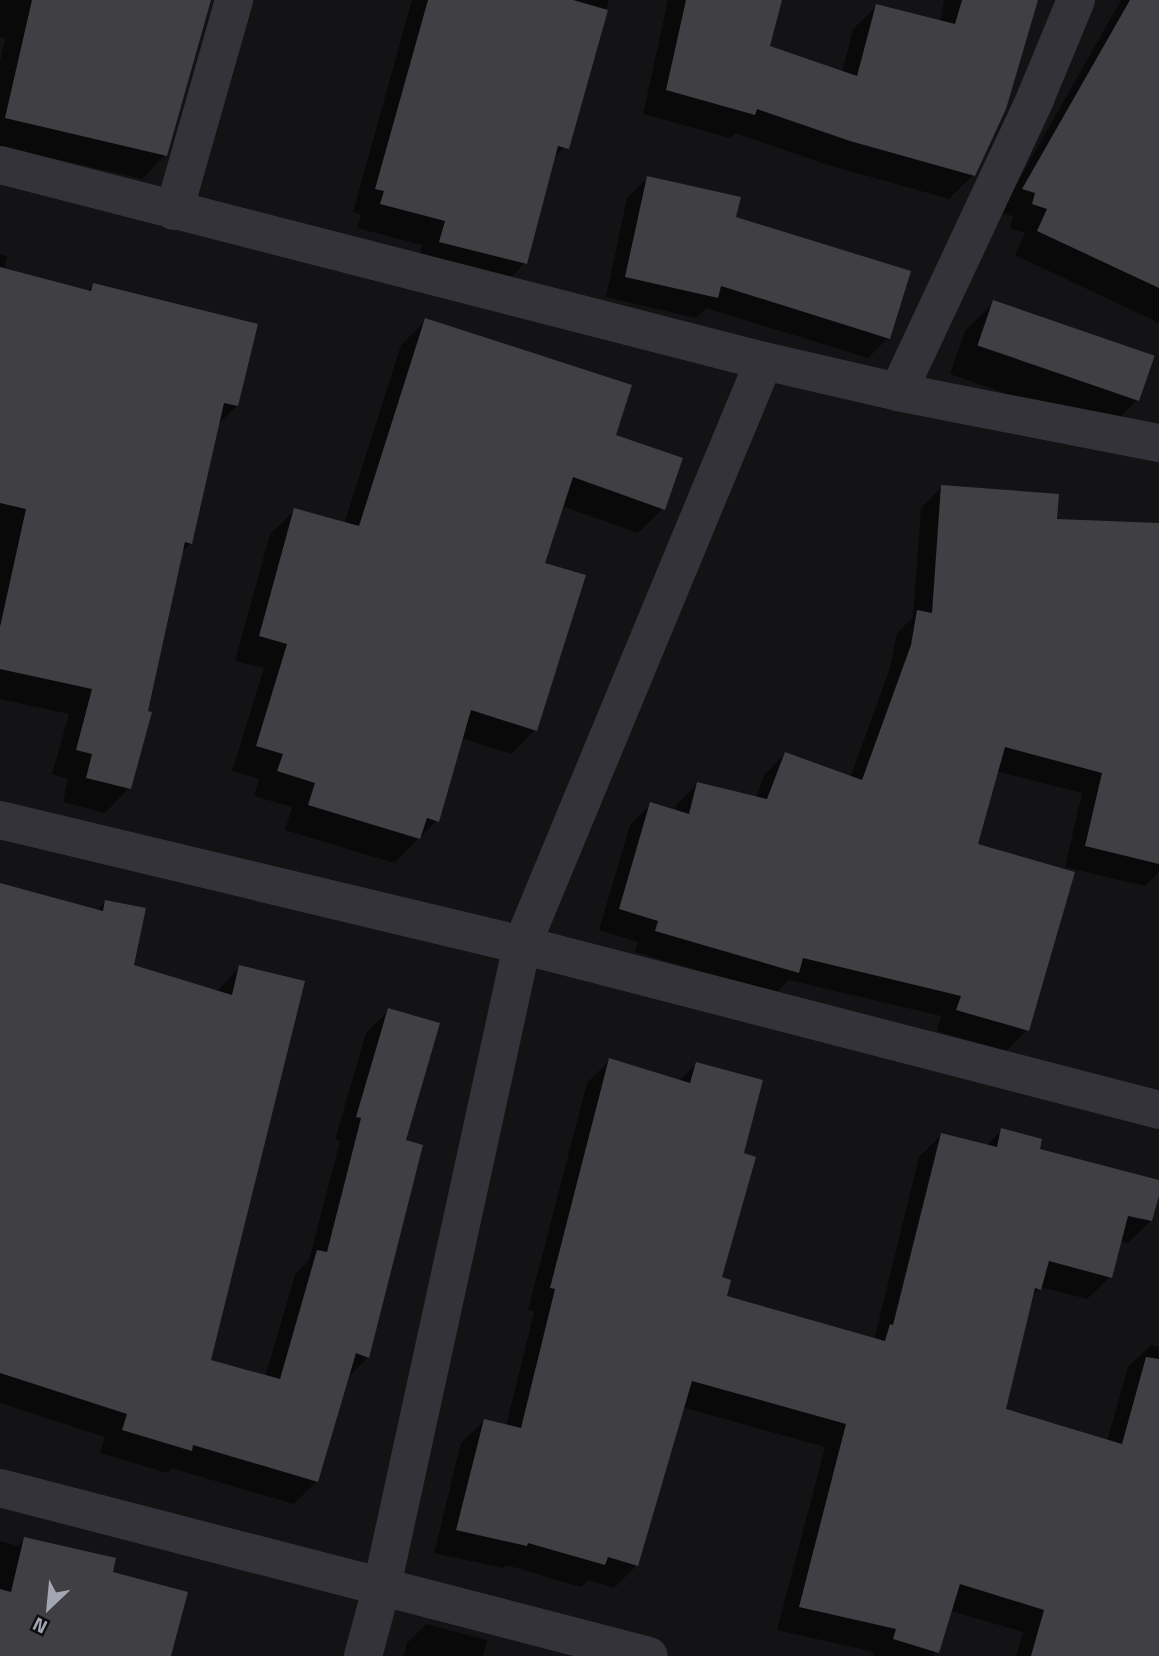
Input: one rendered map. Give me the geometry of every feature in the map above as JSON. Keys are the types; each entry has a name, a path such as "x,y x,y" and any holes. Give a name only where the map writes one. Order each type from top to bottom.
{"street":[{"path":"174,211 234,0"},
{"path":"898,392 1035,99 1076,0"},
{"path":"0,165 764,361 898,392 1159,443"},
{"path":"363,1656 382,1586 522,945 764,361"},
{"path":"0,820 522,945 1159,1106"},
{"path":"0,1488 649,1656"}],"building":[{"path":"32,0 211,0 167,156 5,118"},
{"path":"428,0 573,0 608,10 569,149 558,146 527,264 439,242 445,221 380,204 384,191 375,189"},
{"path":"686,0 782,0 770,46 857,76 876,4 955,24 962,0 1038,0 1006,109 975,176 850,141 757,109 755,115 666,90"},
{"path":"1130,0 1159,0 1159,288 1037,231 1047,209 1032,204 1035,193 1022,189"},
{"path":"647,176 741,197 736,217 911,271 890,339 721,286 718,298 625,277"},
{"path":"0,267 91,291 93,283 258,324 238,406 224,403 192,544 185,542 148,711 152,712 131,789 86,778 92,754 76,750 92,689 0,669 0,627 26,509 0,503"},
{"path":"993,300 1155,356 1139,401 977,345"},
{"path":"425,318 632,385 616,435 683,458 665,510 573,477 545,563 586,575 537,731 471,710 439,822 427,818 420,839 308,805 315,783 277,771 283,754 256,746 287,644 259,636 294,508 359,526"},
{"path":"941,485 1059,494 1057,519 1159,523 1159,864 1085,846 1102,773 1005,747 978,844 1075,872 1029,1031 956,1010 961,996 803,958 799,973 655,931 658,921 619,909 650,802 689,814 697,782 767,799 785,752 862,780 911,645 917,610 932,613"},
{"path":"0,883 103,911 105,900 146,908 134,965 232,995 239,965 305,981 211,1360 280,1379 317,1250 327,1252 361,1118 356,1117 388,1008 440,1023 406,1140 423,1145 369,1358 356,1353 318,1482 193,1445 192,1451 122,1430 127,1414 0,1373"},
{"path":"609,1058 690,1083 696,1062 763,1080 744,1153 756,1157 722,1277 731,1280 727,1296 885,1341 890,1324 893,1325 941,1133 997,1147 1001,1128 1042,1139 1040,1149 1159,1180 1159,1196 1152,1221 1128,1216 1112,1278 1049,1261 1041,1290 1035,1288 1006,1409 1122,1444 1146,1357 1159,1359 1159,1656 1031,1656 1044,1610 960,1584 939,1653 893,1639 896,1629 799,1607 846,1424 692,1381 638,1566 608,1557 605,1565 528,1543 527,1546 456,1530 484,1419 521,1428 555,1289 550,1288"},
{"path":"24,1537 116,1558 113,1572 188,1592 171,1656 0,1656 0,1589 11,1592"}]}
